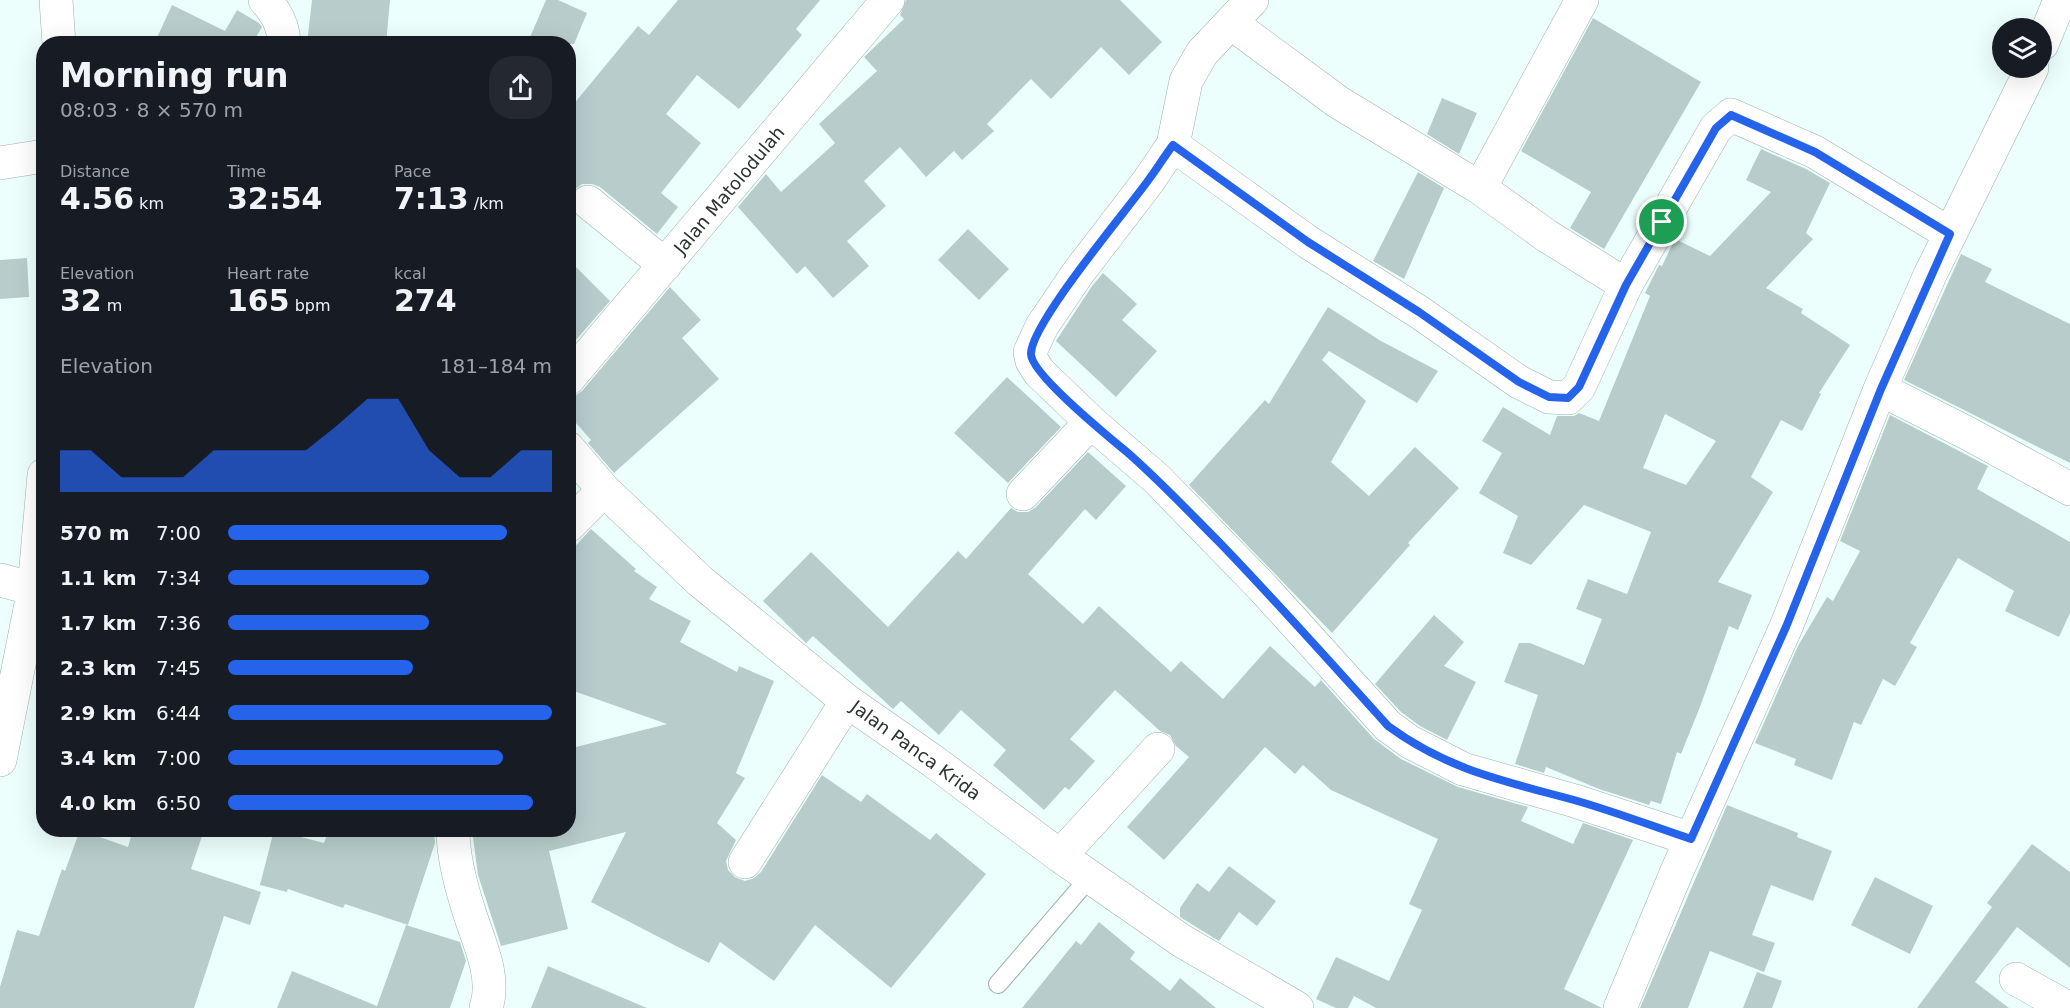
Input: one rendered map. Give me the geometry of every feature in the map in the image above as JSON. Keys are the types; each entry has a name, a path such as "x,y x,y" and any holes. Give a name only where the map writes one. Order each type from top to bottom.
{"street":[{"path":"56,0 58,36"},
{"path":"265,0 276,12 284,36"},
{"path":"1480,188 1582,0"},
{"path":"2052,20 2060,0"},
{"name":"Jalan Matolodulah","path":"576,370 665,265 872,5"},
{"path":"1626,285 1546,236 1480,188 1338,102 1241,11 1202,53 1186,81 1173,145 1078,273 1042,326 1030,352 1032,361 1039,372 1091,422 1157,478 1263,588 1388,726 1410,742 1463,769 1575,801 1691,839"},
{"path":"1620,1008 1691,839 1786,627 1881,389 1950,234 2027,78"},
{"path":"1173,145 1308,242 1419,312 1519,382 1549,397 1568,398 1579,387 1626,285 1716,128 1731,115 1815,152 1950,234"},
{"path":"0,163 36,157"},
{"path":"588,202 665,265"},
{"path":"1881,389 2070,489"},
{"path":"1023,494 1091,422"},
{"name":"Jalan Panca Krida","path":"576,457 604,490 700,580 847,701 1261,999 1297,1008"},
{"path":"576,518 604,490"},
{"path":"0,760 34,589 36,566"},
{"path":"0,580 34,589"},
{"path":"745,862 847,701"},
{"path":"1060,856 1158,750"},
{"path":"454,837 458,869 489,980 490,998 486,1008"},
{"path":"2016,979 2068,1008"}],"lane":[{"path":"998,984 1090,878"}],"building":[{"path":"312,0 390,0 387,36 308,36"},
{"path":"546,0 558,0 587,13 576,39 576,36 530,36"},
{"path":"678,0 820,0 796,29 802,35 739,109 697,75 666,114 701,143 661,193 678,207 657,234 600,187 582,184 576,189 576,101 638,26 649,35"},
{"path":"906,0 1120,0 1162,42 1129,75 1101,47 1051,99 1031,79 987,124 994,131 962,160 954,151 926,177 900,147 864,181 886,206 847,241 869,266 833,298 805,266 797,274 738,207 766,174 781,192 835,143 819,124 877,71 864,57 904,19 900,15"},
{"path":"172,5 225,31 237,10 262,27 257,36 158,36"},
{"path":"1593,18 1701,82 1604,249 1570,228 1591,192 1521,151"},
{"path":"1442,98 1477,113 1459,154 1427,134"},
{"path":"1761,149 1806,169 1830,183 1806,233 1813,239 1766,288 1803,309 1801,313 1850,345 1819,393 1821,394 1802,431 1781,420 1751,477 1773,492 1718,582 1752,595 1738,630 1729,626 1681,754 1677,752 1661,804 1651,801 1649,805 1599,789 1546,767 1544,773 1515,764 1538,695 1504,682 1519,643 1530,643 1584,665 1602,619 1576,609 1588,579 1627,594 1651,532 1584,505 1531,565 1503,553 1518,516 1479,493 1502,453 1482,441 1503,407 1550,435 1557,416 1574,416 1579,413 1599,421 1650,296 1645,293 1659,265 1662,266 1675,239 1710,256 1771,192 1746,180","holes":["1665,414 1716,441 1686,485 1643,468"]},
{"path":"1418,172 1444,188 1404,279 1373,261"},
{"path":"968,229 1009,269 979,300 938,260"},
{"path":"1961,254 1992,269 1985,282 2070,324 2070,463 1904,380"},
{"path":"27,258 29,297 0,299 0,260"},
{"path":"576,267 610,301 576,340"},
{"path":"1103,273 1137,304 1122,320 1157,351 1116,397 1056,341"},
{"path":"670,287 701,320 682,338 719,379 614,473 588,443 591,440 576,423 576,395"},
{"path":"1328,307 1381,341 1438,371 1417,403 1329,351 1322,360 1366,401 1331,462 1369,496 1415,447 1459,488 1408,543 1410,545 1332,633 1189,485 1265,400 1269,404"},
{"path":"1007,377 1061,427 1008,483 954,433"},
{"path":"1890,415 1988,466 1977,489 2070,542 2070,613 2059,637 2005,611 2014,591 1958,558 1910,643 1917,647 1895,686 1883,679 1861,725 1854,722 1832,780 1794,765 1796,759 1755,743 1798,646 1827,597 1833,601 1860,551 1840,541"},
{"path":"1088,452 1126,486 1096,520 1085,509 1028,574 1083,624 1099,606 1171,672 1181,661 1223,699 1270,646 1315,687 1321,680 1374,739 1401,759 1458,787 1528,807 1521,821 1573,844 1583,823 1633,840 1564,989 1602,1008 1376,1008 1354,996 1348,1008 1336,1008 1316,999 1336,957 1389,981 1422,910 1409,904 1438,839 1331,790 1303,765 1295,774 1265,747 1164,860 1127,827 1189,757 1176,746 1170,735 1160,731 1115,690 1070,739 1095,761 1069,790 1065,787 1044,810 993,765 1006,750 961,710 939,735 901,701 893,709 813,636 806,643 763,601 811,552 888,627 958,551 966,559 1011,508 1018,512 1028,512 1036,507"},
{"path":"591,529 636,569 634,571 657,587 649,599 691,621 680,642 737,672 739,666 774,681 736,773 745,778 717,823 736,840 726,861 728,870 735,877 745,881 761,872 822,775 861,802 867,794 930,840 936,833 986,874 891,988 815,925 774,981 720,942 709,963 591,902 626,832 549,851 568,929 501,946 478,875 473,837 576,837 576,747 667,724 576,692 576,545"},
{"path":"1434,615 1464,642 1444,666 1476,682 1447,740 1420,726 1401,712 1375,684"},
{"path":"1727,805 1798,833 1797,837 1832,851 1813,901 1771,885 1752,935 1775,943 1764,972 1710,951 1688,1008 1640,1008"},
{"path":"77,837 100,837 128,847 131,837 202,837 191,869 261,892 250,925 224,916 194,1008 0,1008 0,987 17,930 39,936 62,869 65,871"},
{"path":"272,837 301,837 324,843 326,837 435,837 435,843 408,925 345,904 343,908 288,889 287,892 260,885"},
{"path":"2032,844 2070,872 2070,968 2017,927 1975,982 2009,1008 1917,1008 1992,907 1987,903"},
{"path":"1229,866 1276,901 1257,926 1239,912 1219,941 1180,917 1180,908 1197,883 1209,892"},
{"path":"1875,877 1933,906 1910,954 1851,925"},
{"path":"1099,922 1135,952 1130,959 1170,991 1180,978 1216,1008 1022,1008 1076,941 1081,945"},
{"path":"406,925 460,942 466,961 450,1008 277,1008 292,971 377,1006"},
{"path":"548,966 647,1008 531,1008"},
{"path":"1757,972 1782,981 1772,1008 1743,1008"}],"route":[{"path":"1731,115 1815,152 1950,234 1881,389 1786,627 1691,839 1575,801 1463,769 1410,742 1388,726 1263,588 1157,478 1091,422 1039,372 1032,361 1030,352 1042,326 1078,273 1173,145 1308,242 1419,312 1519,382 1549,397 1568,398 1579,387 1626,285 1662,222 1716,128 1731,115"}]}
